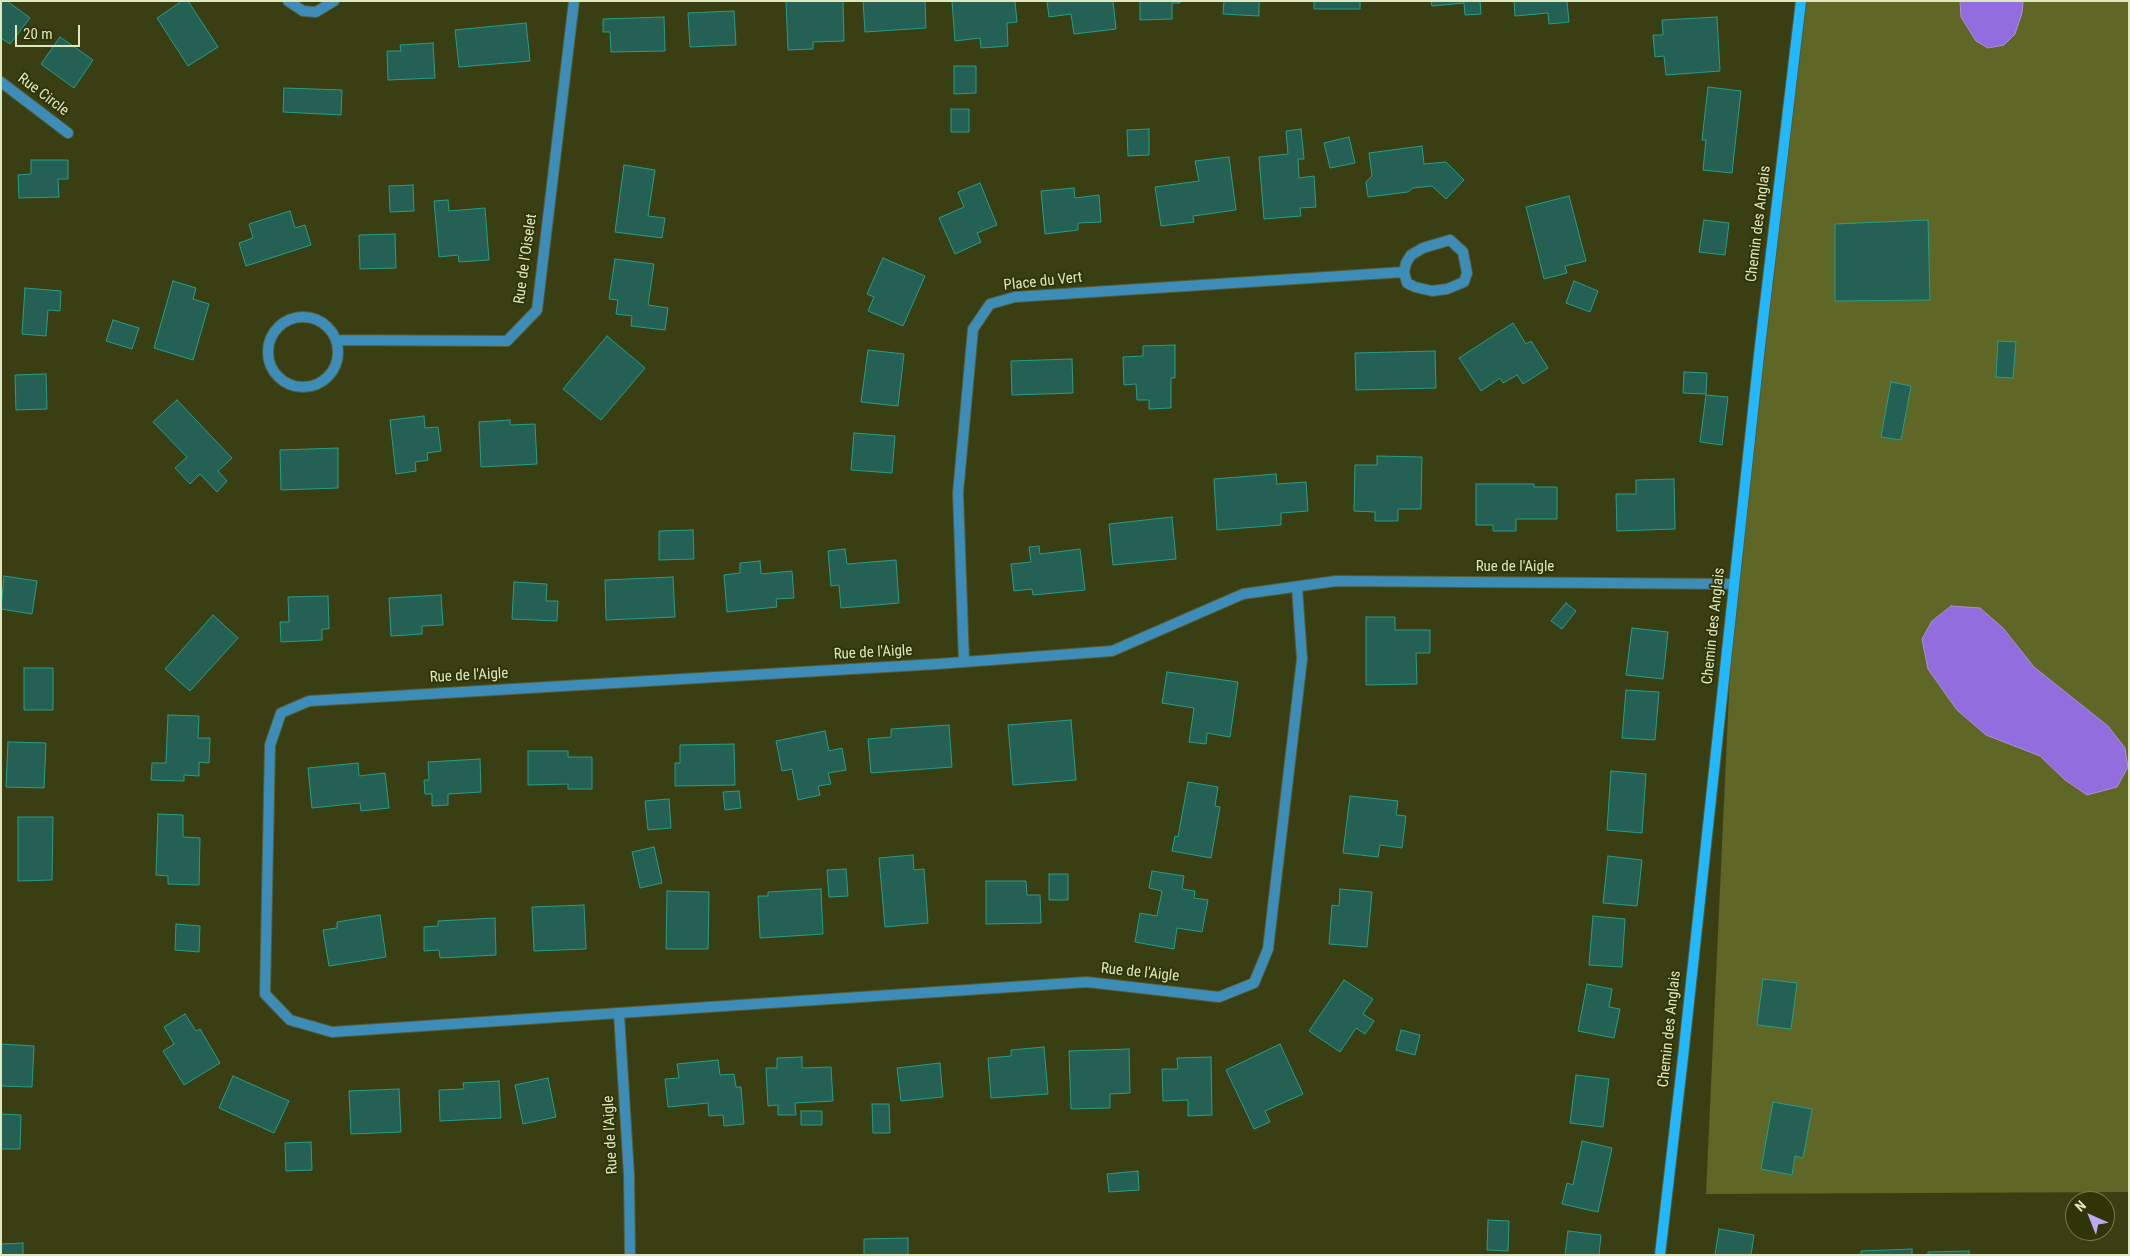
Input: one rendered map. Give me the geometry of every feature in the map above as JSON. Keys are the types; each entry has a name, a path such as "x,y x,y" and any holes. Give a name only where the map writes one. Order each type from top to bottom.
{"street":[{"path":"288,1 303,11 316,12 334,1"},
{"name":"Rue de l'Oiselet","path":"336,340 507,341 537,310 574,1"},
{"name":"Chemin des Anglais","path":"1660,1255 1801,1"},
{"name":"Rue Circle","path":"1,82 68,132"},
{"path":"1450,240 1463,252 1467,273 1464,282 1446,289 1432,290 1415,287 1407,283 1404,272 1406,263 1411,256 1423,248 1450,240"},
{"name":"Place du Vert","path":"964,662 958,493 973,329 990,304 1015,297 1404,272"},
{"path":"298,317 310,317 321,322 330,330 336,340 338,351 336,362 331,372 323,380 313,385 301,387 290,385 280,379 273,371 268,360 267,348 271,337 278,327 287,320 298,317"},
{"name":"Rue de l'Aigle","path":"1297,587 1302,659 1268,949 1254,983 1219,997 1087,982 332,1032 290,1020 265,994 270,745 281,713 309,701 964,662 1112,651 1243,594 1336,580 1734,584"},
{"name":"Rue de l'Aigle","path":"619,1014 629,1176 630,1255"}],"green space":[{"path":"1797,1 2129,1 2129,1192 1706,1194 1734,584"}],"shaded area":[{"path":"1960,1 2023,1 2022,13 2015,34 2004,45 1988,48 1976,41 1961,17"},
{"path":"1951,606 1980,608 2003,628 2034,667 2108,726 2125,748 2128,767 2117,787 2087,795 2065,780 2040,756 1986,735 1957,710 1928,669 1922,639 1932,621"}],"building":[{"path":"1,1 7,1 30,18 10,44 1,38"},
{"path":"182,1 188,1 218,47 188,66 157,18"},
{"path":"786,1 843,1 844,41 813,42 813,49 788,50"},
{"path":"863,1 925,1 926,28 865,32"},
{"path":"952,1 1015,1 1017,22 1007,23 1008,46 981,48 980,38 955,41"},
{"path":"1047,1 1113,1 1116,29 1074,34 1071,14 1049,17"},
{"path":"1140,1 1180,1 1180,3 1172,3 1172,19 1140,20"},
{"path":"1224,1 1259,1 1259,16 1223,14"},
{"path":"1314,1 1360,1 1360,9 1314,9"},
{"path":"1431,1 1480,1 1481,14 1465,15 1464,3 1432,6"},
{"path":"1514,1 1567,1 1569,22 1549,24 1548,13 1515,16"},
{"path":"734,11 736,45 690,47 688,13"},
{"path":"664,17 665,51 611,52 610,32 603,32 603,19"},
{"path":"1717,17 1720,71 1666,75 1664,56 1655,57 1653,35 1663,35 1662,20"},
{"path":"526,23 530,61 459,67 455,30"},
{"path":"60,37 93,60 74,88 41,64"},
{"path":"433,43 435,78 388,80 387,51 401,51 400,45"},
{"path":"954,66 976,66 976,93 954,94"},
{"path":"1708,87 1741,91 1732,173 1703,170 1706,140 1702,140"},
{"path":"284,88 342,90 341,115 283,112"},
{"path":"951,109 969,109 969,132 951,132"},
{"path":"1149,129 1149,155 1128,156 1127,130"},
{"path":"1301,129 1304,159 1298,159 1299,178 1314,176 1316,207 1300,208 1301,216 1264,219 1259,157 1288,154 1286,131"},
{"path":"1349,137 1355,163 1330,168 1324,143"},
{"path":"1422,146 1424,164 1446,162 1464,180 1446,199 1432,186 1413,188 1408,192 1368,197 1366,182 1372,176 1369,153"},
{"path":"1229,157 1236,210 1193,216 1194,222 1161,226 1155,187 1199,181 1195,161"},
{"path":"31,160 68,160 68,179 58,179 59,197 19,198 18,175 31,174"},
{"path":"624,165 655,170 648,216 665,218 662,238 615,232"},
{"path":"980,183 997,225 977,233 981,242 955,254 939,218 964,207 958,192"},
{"path":"413,185 414,211 390,212 389,186"},
{"path":"1074,188 1075,198 1099,195 1101,222 1078,223 1078,230 1045,234 1041,191"},
{"path":"1569,196 1586,261 1565,266 1567,273 1544,279 1526,207"},
{"path":"448,200 449,211 485,208 489,260 459,262 458,255 439,257 434,201"},
{"path":"290,211 295,228 305,225 311,245 246,266 239,243 253,238 249,224"},
{"path":"1704,220 1729,223 1725,255 1699,252"},
{"path":"1928,220 1930,300 1835,301 1835,224"},
{"path":"395,234 396,268 360,269 359,235"},
{"path":"883,258 925,276 903,326 868,311 874,297 867,294"},
{"path":"615,259 654,264 648,305 668,308 665,330 631,326 632,316 616,314 618,300 609,299"},
{"path":"173,281 196,288 193,299 209,304 193,360 154,348"},
{"path":"1574,281 1598,291 1590,312 1566,303"},
{"path":"25,288 61,291 60,311 48,310 46,336 22,334"},
{"path":"113,320 139,328 132,349 106,341"},
{"path":"1513,323 1526,344 1531,341 1548,368 1523,384 1517,375 1503,383 1500,378 1481,391 1459,358"},
{"path":"607,336 645,368 601,420 563,389"},
{"path":"1998,341 2016,342 2013,378 1996,377"},
{"path":"1175,345 1175,378 1171,378 1171,408 1149,409 1149,400 1137,400 1136,384 1124,385 1123,357 1143,356 1143,346"},
{"path":"868,350 904,354 898,406 861,402"},
{"path":"1435,351 1436,388 1356,390 1355,353"},
{"path":"1072,359 1073,393 1012,395 1011,361"},
{"path":"1684,372 1707,373 1706,394 1683,393"},
{"path":"46,374 47,409 16,410 15,375"},
{"path":"1891,382 1911,386 1901,440 1881,437"},
{"path":"1706,395 1728,397 1722,445 1700,442"},
{"path":"177,400 232,458 218,471 227,481 217,492 200,474 190,484 175,468 187,457 153,422"},
{"path":"424,416 425,428 438,427 441,451 427,453 428,460 415,462 416,471 396,474 390,420"},
{"path":"510,420 510,425 535,424 537,464 481,467 479,422"},
{"path":"854,433 895,436 892,473 851,470"},
{"path":"338,448 338,488 281,490 280,450"},
{"path":"1377,456 1422,457 1421,509 1398,509 1398,521 1375,521 1375,512 1354,511 1355,465 1377,465"},
{"path":"1276,474 1277,484 1306,482 1308,511 1281,513 1281,525 1217,530 1214,479"},
{"path":"1674,479 1675,529 1617,531 1616,494 1636,494 1636,480"},
{"path":"1476,484 1534,484 1534,487 1557,487 1557,519 1516,519 1516,531 1493,531 1493,525 1476,525"},
{"path":"1172,517 1176,559 1113,565 1109,524"},
{"path":"693,530 694,559 659,560 659,531"},
{"path":"1039,546 1040,554 1080,549 1085,590 1033,595 1032,589 1014,591 1011,564 1031,562 1029,547"},
{"path":"845,549 847,564 896,560 899,603 841,608 839,585 831,586 828,551"},
{"path":"760,561 761,574 792,571 794,598 776,599 777,607 727,612 724,575 740,573 740,563"},
{"path":"4,576 37,581 32,614 1,609"},
{"path":"673,577 675,617 606,620 605,580"},
{"path":"514,582 547,584 546,601 558,601 557,621 512,619"},
{"path":"441,595 443,625 422,626 422,634 391,636 389,598"},
{"path":"328,596 329,629 322,629 322,640 281,642 280,622 289,622 288,597"},
{"path":"1566,603 1576,611 1562,629 1551,621"},
{"path":"213,615 238,638 190,691 165,669"},
{"path":"1366,617 1395,617 1395,630 1430,630 1430,653 1416,653 1417,684 1366,685"},
{"path":"1632,628 1668,632 1663,679 1626,675"},
{"path":"24,668 53,668 53,710 24,710"},
{"path":"1167,672 1238,682 1230,737 1207,733 1206,744 1189,742 1194,708 1162,703"},
{"path":"1626,690 1659,692 1655,740 1622,738"},
{"path":"168,715 199,716 198,738 210,738 209,763 199,762 199,776 184,775 184,781 151,780 152,763 166,763"},
{"path":"1071,720 1076,780 1013,785 1008,725"},
{"path":"949,725 952,767 871,773 868,739 891,737 891,729"},
{"path":"825,731 829,751 842,748 846,770 828,773 831,784 818,786 820,795 798,800 792,769 782,771 776,741"},
{"path":"8,742 46,743 44,788 6,787"},
{"path":"734,744 735,785 675,786 675,763 680,763 680,745"},
{"path":"528,751 568,751 568,757 592,757 592,789 568,789 568,784 528,785"},
{"path":"480,759 481,792 448,794 448,805 432,806 432,794 425,794 424,780 429,780 428,762"},
{"path":"358,763 359,776 385,773 389,808 361,811 360,803 312,808 308,768"},
{"path":"1611,771 1646,774 1642,833 1607,830"},
{"path":"1188,782 1218,787 1215,806 1220,807 1211,858 1172,851 1175,836 1178,837"},
{"path":"739,791 741,808 725,810 723,792"},
{"path":"1350,796 1398,801 1396,815 1406,816 1402,848 1380,845 1378,857 1343,853"},
{"path":"669,799 671,828 648,830 645,801"},
{"path":"158,814 183,815 183,837 200,838 199,885 168,884 168,876 156,875"},
{"path":"18,817 53,817 52,880 18,881"},
{"path":"654,847 662,883 640,888 632,852"},
{"path":"913,855 914,870 924,869 928,923 885,927 879,858"},
{"path":"1608,856 1642,860 1637,906 1603,903"},
{"path":"846,869 848,896 829,897 827,870"},
{"path":"1152,871 1184,876 1182,889 1195,891 1194,898 1208,900 1202,932 1177,928 1174,949 1135,942 1140,913 1157,916 1162,891 1149,888"},
{"path":"1049,874 1068,874 1068,900 1049,900"},
{"path":"986,881 1026,881 1027,895 1040,895 1041,923 986,924"},
{"path":"821,889 823,934 760,938 758,896 768,896 768,892"},
{"path":"1340,889 1372,892 1367,947 1329,944 1332,905 1339,906"},
{"path":"667,891 709,892 708,949 666,949"},
{"path":"584,905 586,949 534,951 532,907"},
{"path":"380,915 386,957 329,966 323,930 337,928 337,922"},
{"path":"1593,916 1625,919 1622,967 1589,965"},
{"path":"495,918 496,955 440,958 439,950 424,951 424,927 438,926 438,921"},
{"path":"176,924 200,926 199,952 175,950"},
{"path":"1763,979 1797,983 1791,1029 1757,1025"},
{"path":"1344,980 1373,999 1363,1014 1374,1021 1365,1034 1356,1028 1340,1052 1309,1031"},
{"path":"1587,984 1612,989 1609,1007 1620,1009 1614,1038 1578,1031"},
{"path":"185,1014 196,1031 200,1029 220,1063 184,1085 163,1051 174,1044 164,1027"},
{"path":"1401,1030 1420,1035 1415,1055 1396,1050"},
{"path":"1,1044 34,1046 32,1087 1,1086"},
{"path":"1280,1044 1303,1094 1265,1111 1270,1122 1254,1129 1226,1070"},
{"path":"1044,1047 1048,1094 991,1098 988,1058 1011,1056 1011,1050"},
{"path":"1129,1049 1130,1093 1110,1094 1110,1108 1071,1109 1069,1051"},
{"path":"802,1057 802,1068 831,1067 833,1101 795,1103 796,1115 778,1115 778,1105 768,1106 766,1068 777,1068 777,1058"},
{"path":"1211,1057 1212,1115 1188,1116 1188,1100 1163,1101 1162,1069 1178,1069 1177,1058"},
{"path":"718,1060 720,1075 734,1074 736,1087 741,1087 744,1124 724,1126 723,1115 709,1116 708,1103 668,1107 665,1079 679,1078 677,1064"},
{"path":"940,1063 943,1097 901,1101 897,1068"},
{"path":"1576,1075 1609,1079 1603,1127 1570,1123"},
{"path":"233,1076 289,1101 274,1133 219,1108"},
{"path":"548,1078 556,1117 523,1124 515,1085"},
{"path":"499,1081 501,1118 440,1121 439,1090 464,1089 463,1083"},
{"path":"399,1089 401,1132 351,1134 349,1091"},
{"path":"1773,1102 1812,1109 1803,1158 1795,1156 1792,1175 1761,1169"},
{"path":"872,1104 889,1104 890,1133 873,1133"},
{"path":"801,1111 822,1111 822,1125 801,1125"},
{"path":"1,1114 21,1115 20,1149 1,1149"},
{"path":"1582,1141 1612,1148 1598,1212 1562,1204 1567,1183 1573,1185"},
{"path":"311,1142 312,1170 286,1171 285,1143"},
{"path":"1138,1171 1139,1190 1109,1192 1107,1174"},
{"path":"1488,1220 1509,1221 1508,1251 1487,1250"},
{"path":"1719,1229 1754,1235 1751,1255 1715,1255"},
{"path":"1568,1231 1601,1235 1599,1255 1565,1255"},
{"path":"908,1238 908,1255 864,1255 864,1239"},
{"path":"23,1243 23,1255 1,1255 1,1244"},
{"path":"1912,1249 1912,1255 1861,1255 1861,1251"},
{"path":"1969,1251 1969,1255 1928,1255 1928,1252"}]}
